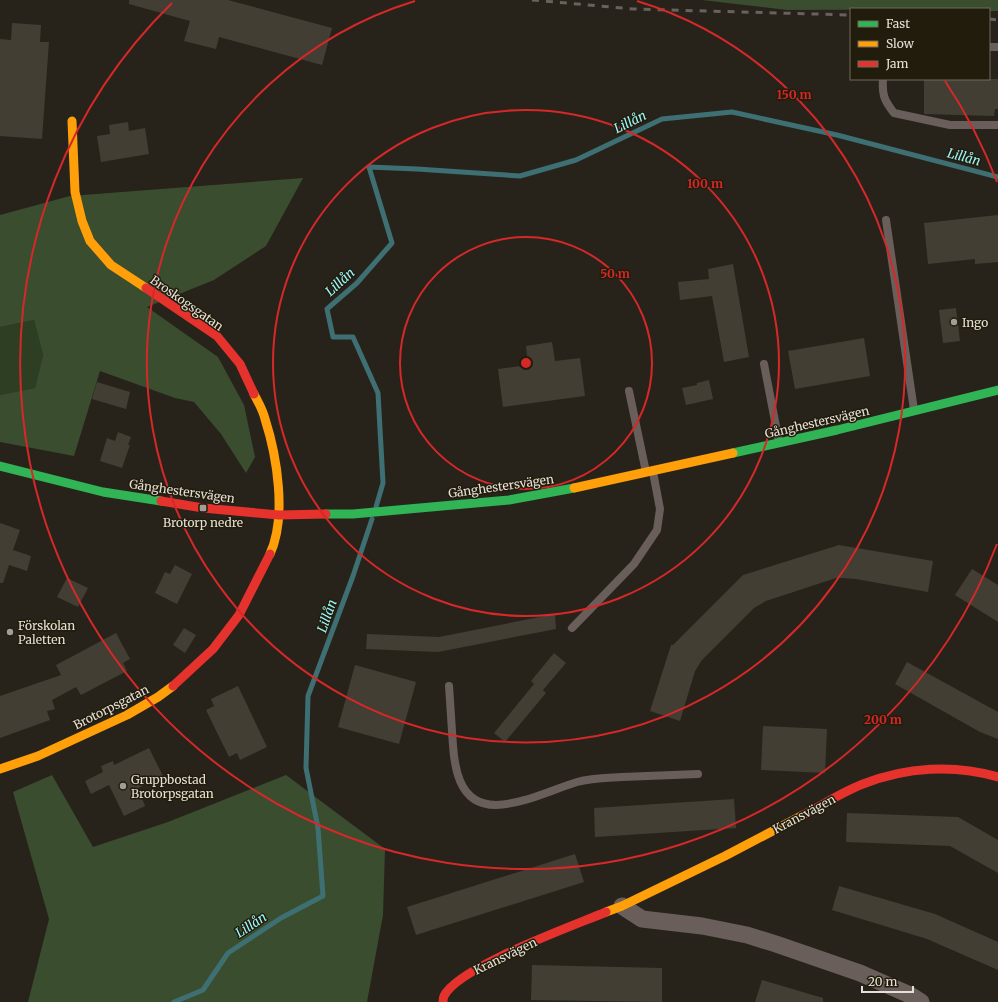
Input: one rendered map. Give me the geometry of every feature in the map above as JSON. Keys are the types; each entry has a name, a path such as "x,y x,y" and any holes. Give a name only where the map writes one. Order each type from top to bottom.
{"street":[{"name":"Broskogsgatan","path":"72,121 75,192 82,221 90,241 111,265 216,336 240,364 265,418 275,462 279,489 279,515"},
{"name":"Gånghestersvägen","path":"0,466 104,492 203,508 279,515 353,514 509,500 591,485 837,430 998,390"},
{"name":"Brotorpsgatan","path":"0,769 38,756 128,715 180,682 213,649 239,615 274,546 278,532 279,515"},
{"name":"Kransvägen","path":"442,1002 444,996 455,983 475,969 530,943 622,906 725,856 840,794 862,784 878,778 945,768 990,774 998,777"},
{"path":"622,906 642,919 702,926 748,935 860,973 910,995 921,1002"}],"lane":[{"path":"883,80 883,90 886,102 894,113 950,125 998,126"},
{"path":"886,220 915,411"},
{"path":"764,364 779,443"},
{"path":"572,628 634,564 657,530 660,509 649,472 629,391"},
{"path":"449,686 453,748 458,778 462,787 471,797 481,803 496,805 513,803 578,782 599,778 698,774"}],"green space":[{"path":"702,0 998,0 998,11 990,11 990,8 850,8 850,10 787,10"},
{"path":"303,178 266,246 214,280 147,307 218,357 244,405 255,457 246,473 221,434 194,402 175,398 100,371 74,456 0,442 0,395 35,388 43,355 34,320 0,327 0,215 70,196"},
{"path":"34,320 43,355 35,388 0,395 0,327"},
{"path":"52,775 93,847 168,822 286,775 385,849 383,915 367,1002 28,1002 49,919 13,792"}],"building":[{"path":"129,0 228,0 332,28 322,65 219,37 216,49 184,41 190,21 129,4"},
{"path":"12,23 41,25 40,42 49,42 42,139 0,136 0,39 11,40"},
{"path":"998,79 998,109 995,109 994,116 924,114 924,80"},
{"path":"128,122 129,131 145,128 149,154 101,162 97,136 110,134 109,125"},
{"path":"998,215 998,262 975,264 975,259 928,264 924,223"},
{"path":"733,264 749,357 724,362 712,296 680,300 678,282 709,279 708,269"},
{"path":"956,308 960,341 943,343 939,310"},
{"path":"864,338 870,376 795,389 788,351"},
{"path":"552,342 555,361 580,358 585,396 503,407 498,369 528,365 526,346"},
{"path":"709,380 713,399 686,405 682,388 697,385 697,383"},
{"path":"97,382 130,392 126,409 92,399"},
{"path":"118,432 131,437 128,445 130,445 122,468 100,461 107,438 115,441"},
{"path":"0,523 20,530 13,550 31,556 27,571 9,565 3,583 0,583"},
{"path":"839,545 933,561 928,592 856,579 836,578 766,601 754,608 702,660 695,671 680,721 650,711 671,645 673,645 743,575"},
{"path":"175,565 192,574 177,604 155,593 165,572 170,574"},
{"path":"972,569 998,585 998,622 955,595"},
{"path":"67,578 88,588 78,607 57,597"},
{"path":"555,614 556,629 438,652 366,649 367,634 439,637"},
{"path":"184,628 196,635 185,653 173,645"},
{"path":"116,633 130,659 123,663 127,671 81,695 76,687 52,700 55,709 47,711 50,720 0,738 0,696 61,675 56,665"},
{"path":"554,653 566,663 543,690 546,693 505,742 494,733 534,684 531,681"},
{"path":"907,662 998,712 998,739 980,732 895,684"},
{"path":"355,665 416,682 399,744 338,727"},
{"path":"238,686 267,747 240,760 237,753 229,757 206,710 214,706 211,699"},
{"path":"763,726 827,729 825,773 761,770"},
{"name":"Gruppbostad Brotorpsgatan","path":"149,748 163,776 138,788 145,806 124,816 109,785 91,794 85,781 103,772 101,766 113,761 114,765"},
{"path":"734,799 736,828 595,837 594,808"},
{"path":"847,813 958,817 998,840 998,873 950,846 846,842"},
{"path":"575,854 584,882 416,935 407,907"},
{"path":"839,886 935,914 998,942 998,970 927,939 832,910"},
{"path":"532,965 662,968 662,1002 531,1000"},
{"path":"762,980 823,998 823,1002 755,1002"}],"waterway":[{"name":"Lillån","path":"376,507 383,483 378,393 353,337 333,337 327,309 357,283 392,243 369,167 520,176 576,160 662,119 732,112 837,135 998,177"},
{"name":"Lillån","path":"174,1002 203,990 228,953 281,918 323,896 318,828 306,768 308,696 353,576 372,519"}],"railway":[{"path":"532,0 633,9 850,15"},
{"path":"990,19 998,20"}],"traffic: fast":[{"path":"733,453 837,430 998,390"},
{"path":"0,466 103,492 161,501"},
{"path":"326,514 353,514 509,500 574,488"}],"traffic: slow":[{"path":"72,121 75,192 82,221 90,241 111,265 146,288"},
{"path":"254,394 263,412 269,434 273,450 278,486 278,522 275,539 270,554"},
{"path":"574,488 733,453"},
{"path":"0,769 38,756 127,715 158,697 173,686"},
{"path":"606,912 622,906 725,856 803,815"}],"traffic: jam":[{"path":"146,288 217,336 240,364 254,394"},
{"path":"161,501 203,508 279,515 326,514"},
{"path":"173,686 213,649 239,615 270,554"},
{"path":"803,815 855,787 879,778 896,774 930,769 947,769 964,770 998,777"},
{"path":"443,1002 444,996 454,985 493,960 518,948 606,912"}],"place":[{"name":"Ingo","path":"954,322"},
{"name":"Brotorp nedre","path":"203,508"},
{"name":"Förskolan Paletten","path":"10,632"},
{"name":"Gruppbostad Brotorpsgatan","path":"123,786"}]}
